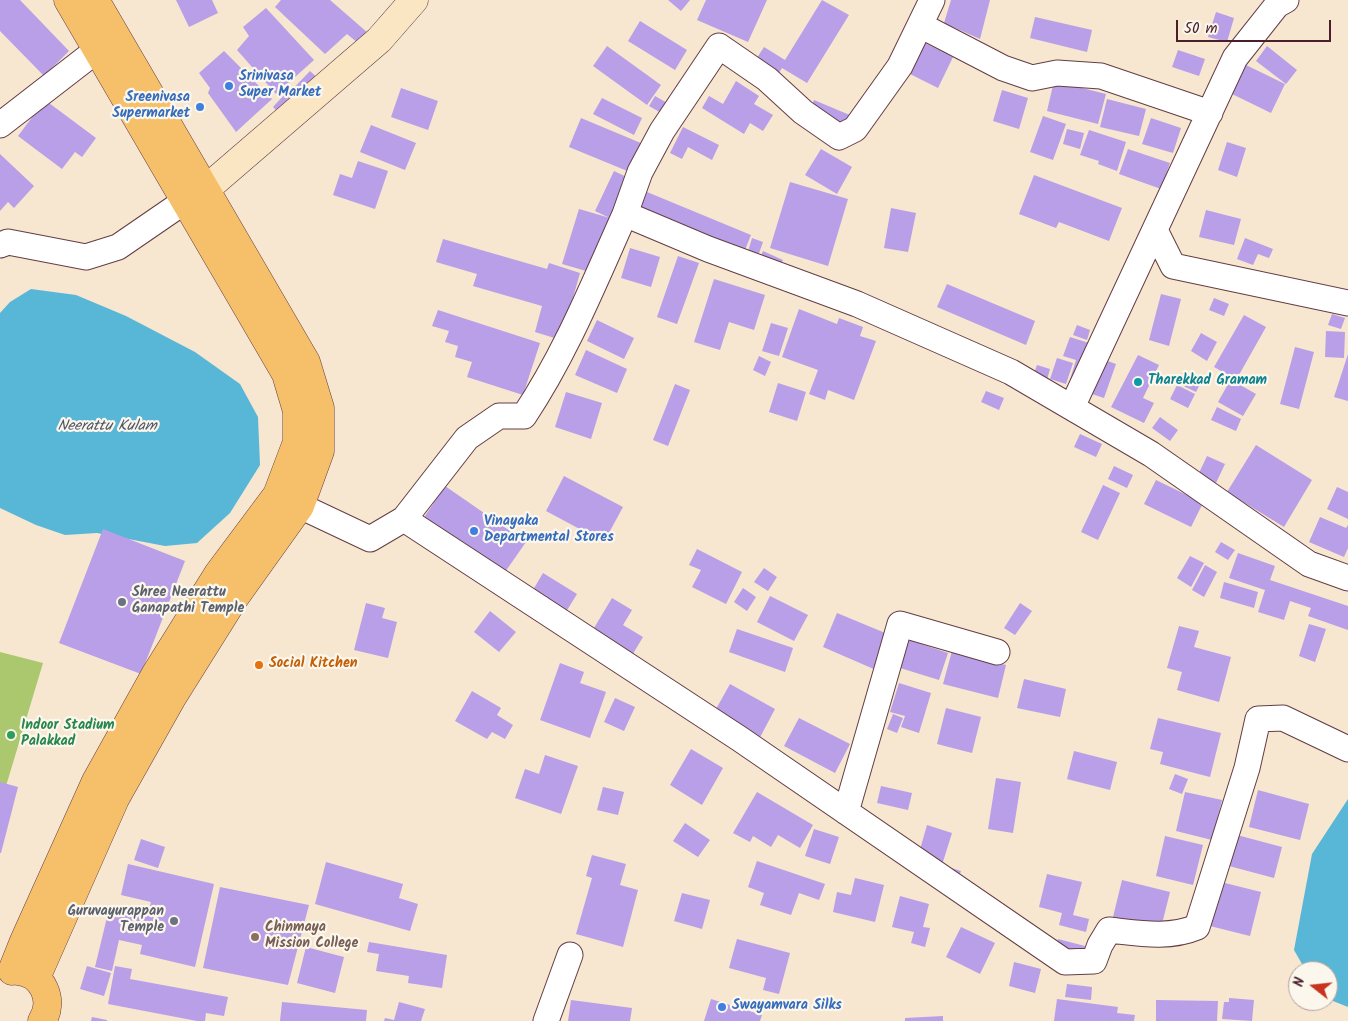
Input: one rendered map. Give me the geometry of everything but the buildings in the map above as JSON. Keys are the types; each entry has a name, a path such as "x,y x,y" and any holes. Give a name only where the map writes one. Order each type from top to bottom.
{"main road":[{"path":"68,0 97,50 195,195"},
{"path":"42,1021 46,1015 48,1002 44,988 16,974 24,941 96,781 155,675 218,574 288,500 297,442 297,411 286,374 95,0"}],"street":[{"path":"0,245 8,242 86,257 118,247 195,195 379,40 414,0"},
{"path":"288,500 370,539 404,519 466,438 499,416 524,416 544,386 577,322 625,214 640,172 662,131 719,46 768,79 803,112 839,137 855,129 882,93 900,66 932,0"},
{"path":"1072,407 1235,58 1277,5 1286,0"},
{"path":"920,25 1003,68 1032,78 1057,72 1101,76 1210,113"},
{"path":"0,125 97,50"},
{"path":"625,214 708,250 857,304 1011,372 1151,454 1309,564 1348,578"},
{"path":"1155,230 1173,266 1348,304"},
{"path":"404,519 732,734 1065,962 1094,961 1100,945 1109,930 1148,935 1184,932 1197,927 1247,768 1258,719 1283,718 1348,749"},
{"path":"846,812 900,624 998,652"},
{"path":"546,1021 570,955"}],"green space":[{"name":"Indoor Stadium Palakkad","path":"0,652 43,663 0,806"}],"water":[{"name":"Neerattu Kulam","path":"31,289 76,295 126,316 195,352 240,384 258,417 260,465 230,513 197,543 165,546 97,533 65,535 36,525 0,508 0,313 10,302"},
{"path":"1348,799 1348,1007 1338,1003 1338,961 1300,961 1294,950 1312,854"}],"place":[{"name":"Srinivasa Super Market","path":"229,86"},
{"name":"Sreenivasa Supermarket","path":"200,107"},
{"name":"Tharekkad Gramam","path":"1138,382"},
{"name":"Vinayaka Departmental Stores","path":"474,531"},
{"name":"Shree Neerattu Ganapathi Temple","path":"122,602"},
{"name":"Social Kitchen","path":"259,665"},
{"name":"Indoor Stadium Palakkad","path":"11,735"},
{"name":"Guruvayurappan Temple","path":"174,921"},
{"name":"Chinmaya Mission College","path":"255,937"},
{"name":"Swayamvara Silks","path":"722,1007"}]}
